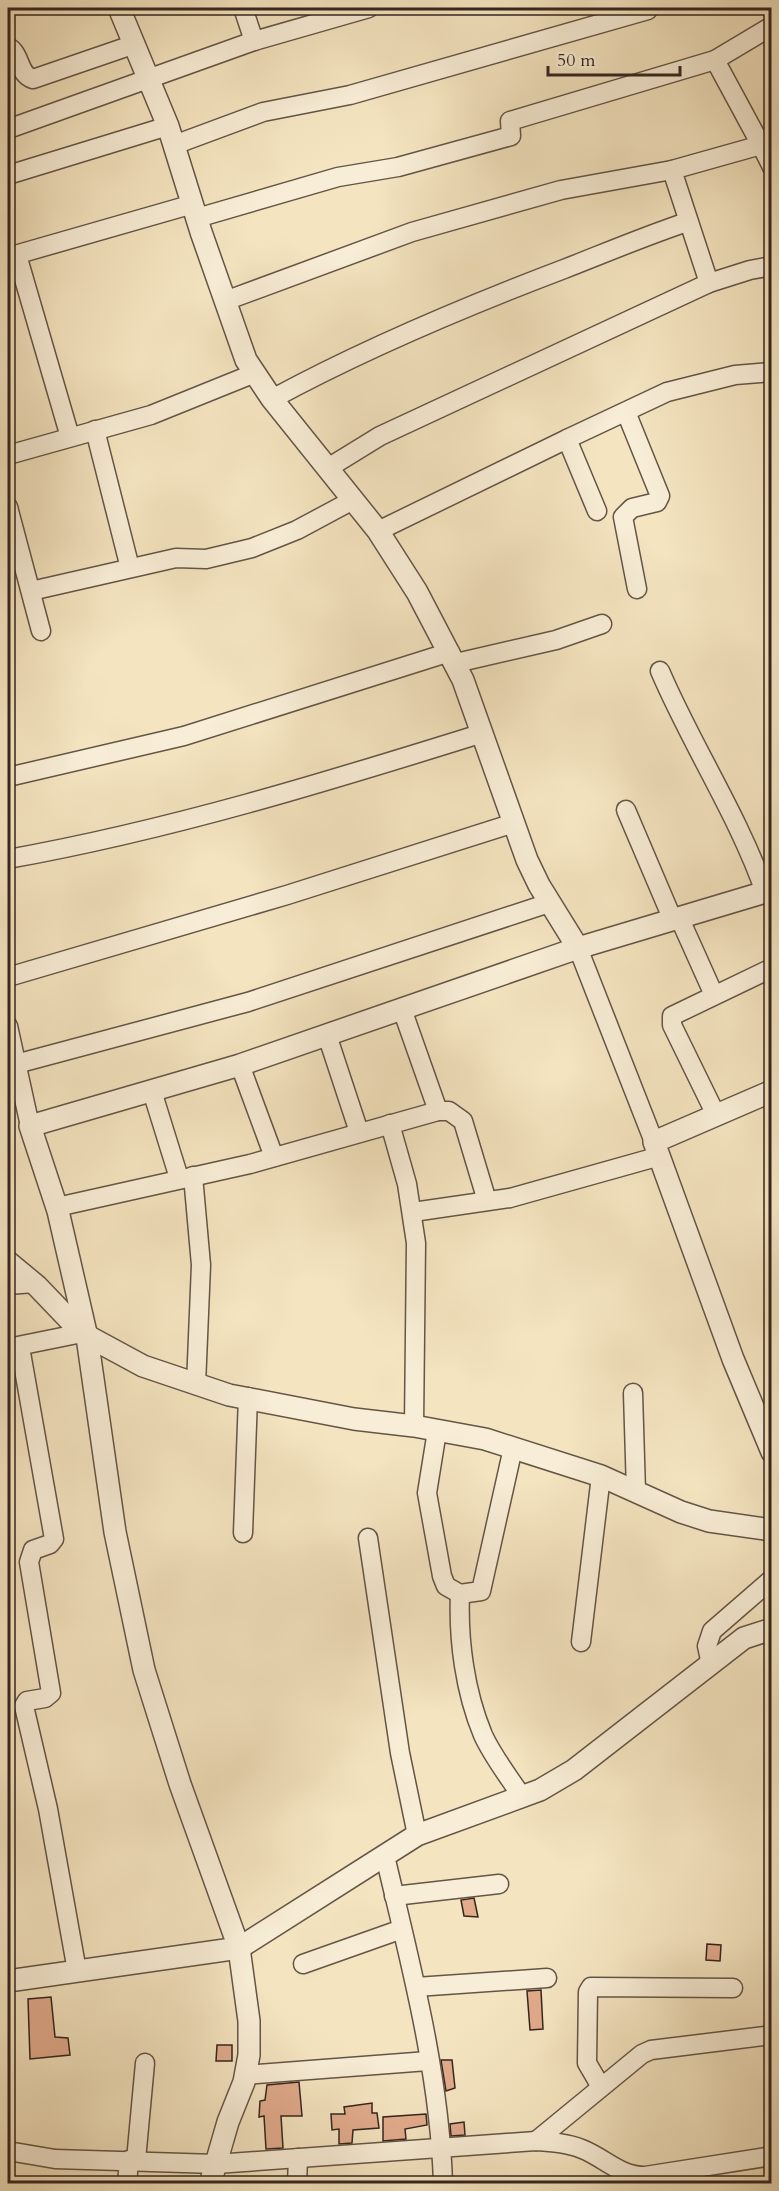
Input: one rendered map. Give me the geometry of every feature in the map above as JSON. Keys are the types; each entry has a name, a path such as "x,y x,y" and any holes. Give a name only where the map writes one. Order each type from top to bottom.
{"street":[{"path":"122,8 171,135 242,350 272,399 378,531 417,592 453,658 483,733 528,860 549,903 578,948 657,1149 733,1359 771,1452"},
{"path":"243,8 254,41"},
{"path":"8,129 254,41 357,9"},
{"path":"8,175 263,111 350,95 648,10"},
{"path":"70,437 12,256 327,180 398,167 512,136 510,121 715,60 771,26"},
{"path":"8,47 14,51 26,75 33,79 135,44"},
{"path":"715,60 771,167"},
{"path":"225,302 412,232 561,190 672,170 761,145"},
{"path":"672,170 687,222 710,284"},
{"path":"272,399 333,365 457,310 624,243 687,222"},
{"path":"327,468 380,436 710,284 742,272 771,267"},
{"path":"378,531 667,392 694,383 735,375 771,372"},
{"path":"8,455 151,415 255,373"},
{"path":"626,412 660,496 657,502 628,510 623,517 637,589"},
{"path":"95,430 130,568"},
{"path":"567,439 597,511"},
{"path":"31,591 176,558 206,559 252,548 297,530 353,500"},
{"path":"8,507 41,631"},
{"path":"8,777 184,736 453,658 556,640 602,624"},
{"path":"30,1126 240,1065 578,948 768,891 710,769 676,708 660,671"},
{"path":"8,859 180,822 310,788 483,733"},
{"path":"626,810 675,918 714,995"},
{"path":"8,977 287,895 514,823"},
{"path":"16,1064 248,1002 549,903"},
{"path":"716,1115 671,1020 675,1014 771,968"},
{"path":"402,1009 438,1111"},
{"path":"8,1026 30,1126 57,1207 85,1335 115,1532 144,1670 180,1784 238,1948 249,2021 249,2055 245,2075 213,2174"},
{"path":"327,1035 359,1132"},
{"path":"240,1065 274,1157"},
{"path":"152,1091 186,1177 201,1265 196,1384"},
{"path":"413,1212 510,1198 657,1149 716,1115 771,1091"},
{"path":"57,1207 274,1157 438,1111 449,1111 463,1121 487,1201"},
{"path":"390,1124 413,1212 416,1243 414,1426"},
{"path":"8,1262 34,1283 85,1335 143,1366 196,1384 248,1397 354,1419 414,1426 485,1439 601,1476 709,1521 771,1530"},
{"path":"8,1285 34,1283"},
{"path":"77,1971 48,1809 24,1706 27,1701 45,1698 51,1693 29,1562 33,1550 50,1544 54,1539 14,1347 85,1335"},
{"path":"633,1393 636,1492"},
{"path":"243,1533 248,1397"},
{"path":"436,1431 428,1476 429,1512 442,1576 446,1586 460,1594 481,1591 513,1448"},
{"path":"581,1642 601,1476"},
{"path":"368,1538 400,1753 417,1835"},
{"path":"711,1664 707,1646 712,1631 771,1579"},
{"path":"460,1594 462,1652 483,1734 497,1761 522,1797"},
{"path":"8,1981 238,1948 417,1835 540,1791 574,1770 744,1638 771,1629"},
{"path":"385,1856 416,1987 442,2148 443,2184"},
{"path":"394,1896 499,1884"},
{"path":"303,1964 402,1929"},
{"path":"416,1987 547,1978"},
{"path":"601,2087 587,2063 589,1988 597,1986 733,1988"},
{"path":"536,2141 642,2054 651,2050 771,2035"},
{"path":"245,2075 428,2061"},
{"path":"127,2184 133,2160 145,2063"},
{"path":"8,2151 55,2159 133,2160 213,2174 298,2158 536,2141 582,2149 637,2180 771,2156"},
{"path":"297,2184 298,2158"}],"building":[{"path":"474,1898 478,1917 464,1916 461,1900"},
{"path":"707,1944 721,1945 720,1961 706,1960"},
{"path":"541,1990 543,2029 530,2030 527,1991"},
{"path":"51,1997 55,2037 68,2038 70,2055 30,2059 28,1999"},
{"path":"217,2045 232,2045 232,2061 216,2061"},
{"path":"441,2060 452,2060 455,2088 446,2091"},
{"path":"299,2082 302,2116 281,2116 283,2148 266,2149 264,2116 259,2117 260,2101 265,2100 267,2085"},
{"path":"372,2103 372,2113 377,2113 379,2128 353,2130 352,2143 339,2144 339,2129 332,2130 331,2114 345,2114 344,2107"},
{"path":"426,2114 427,2125 405,2129 406,2139 383,2141 383,2117"},
{"path":"464,2122 465,2135 451,2136 450,2124"}]}
